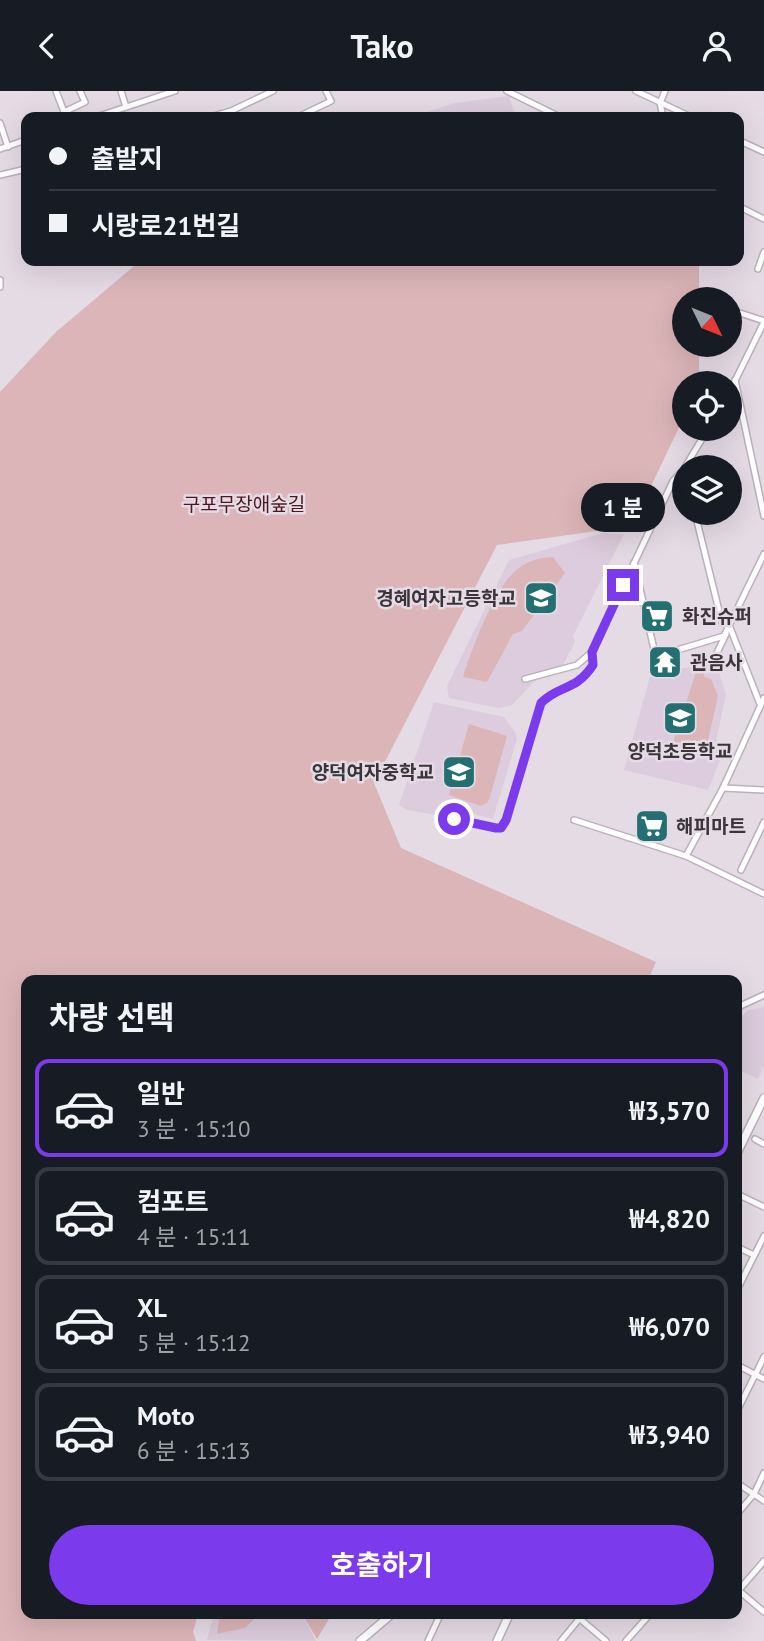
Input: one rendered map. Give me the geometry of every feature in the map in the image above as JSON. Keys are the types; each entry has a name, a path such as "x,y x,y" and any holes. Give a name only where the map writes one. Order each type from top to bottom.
{"main road":[{"path":"742,1143 764,1098"},
{"path":"360,1641 386,1619"},
{"path":"497,1641 507,1619"}],"street":[{"path":"56,91 64,112"},
{"path":"70,112 85,102 80,91"},
{"path":"121,91 126,107"},
{"path":"111,112 175,91"},
{"path":"233,112 274,91"},
{"path":"309,112 331,101 326,91"},
{"path":"507,91 549,112"},
{"path":"636,91 680,112"},
{"path":"662,112 660,103 665,91"},
{"path":"0,123 8,146"},
{"path":"0,149 21,142"},
{"path":"744,143 764,152"},
{"path":"0,175 21,170"},
{"path":"744,209 764,219"},
{"path":"758,269 764,252"},
{"path":"0,280 0,287"},
{"path":"740,371 764,322 742,314"},
{"path":"742,413 764,516"},
{"path":"525,679 577,665 592,652 672,483"},
{"path":"698,525 722,623 729,625"},
{"path":"634,563 654,649 664,654 724,636 764,554"},
{"path":"697,669 696,665 715,657 729,625"},
{"path":"686,856 723,789 763,703 729,625"},
{"path":"454,819 501,828 506,820 541,703 550,693 571,687 584,678 593,665 592,652"},
{"path":"723,789 764,790"},
{"path":"574,820 686,856 764,894"},
{"path":"741,870 762,832 764,823"},
{"path":"742,1005 764,995"},
{"path":"755,1139 764,1144"},
{"path":"742,1196 764,1207"},
{"path":"742,1280 754,1255 761,1249 764,1235"},
{"path":"742,1249 754,1255"},
{"path":"742,1401 764,1357"},
{"path":"742,1368 764,1379"},
{"path":"742,1508 754,1494 764,1473"},
{"path":"742,1486 764,1501"},
{"path":"742,1585 764,1561"},
{"path":"742,1593 764,1612"},
{"path":"428,1641 438,1619"},
{"path":"561,1641 579,1619"},
{"path":"585,1619 606,1641"},
{"path":"626,1641 645,1619"}],"shaded area":[{"path":"509,96 514,112 427,112 455,103"},
{"name":"경혜여자고등학교","path":"603,533 624,534 573,636 575,642 563,665 534,682 512,705 499,708 449,698 447,686 509,560"},
{"name":"양덕초등학교","path":"716,663 726,695 716,741 722,756 708,790 624,770 651,673"},
{"name":"양덕여자중학교","path":"434,702 504,717 515,732 517,739 493,819 445,806 442,816 407,810 399,805"},
{"path":"764,1007 764,1066 758,1079 742,1071 742,1016 749,1010"},
{"path":"213,1619 304,1619 316,1641 207,1640"}],"green space":[{"name":"구포무장애숲길","path":"134,266 699,266 699,287 672,287 672,357 699,357 699,371 672,371 673,441 632,526 497,545 374,783 401,848 656,962 650,975 21,975 21,1619 197,1619 193,1632 196,1641 0,1641 0,392 56,332"},
{"path":"553,557 565,573 522,631 513,634 487,682 463,677 484,622 505,582 527,563"},
{"path":"697,669 705,670 704,677 711,679 718,696 705,753 673,743"},
{"path":"469,724 507,736 490,797 487,803 481,806 449,795"},
{"path":"219,1619 254,1619 245,1628 217,1634"},
{"path":"305,1619 329,1619 317,1639"}],"place":[{"name":"경혜여자고등학교","path":"541,598"},
{"name":"화진슈퍼","path":"657,616"},
{"name":"관음사","path":"665,662"},
{"name":"양덕초등학교","path":"680,718"},
{"name":"양덕여자중학교","path":"459,772"},
{"name":"해피마트","path":"652,826"}],"route":[{"path":"454,819 501,828 506,820 541,703 550,693 571,687 584,678 593,665 592,652 623,585"}]}
